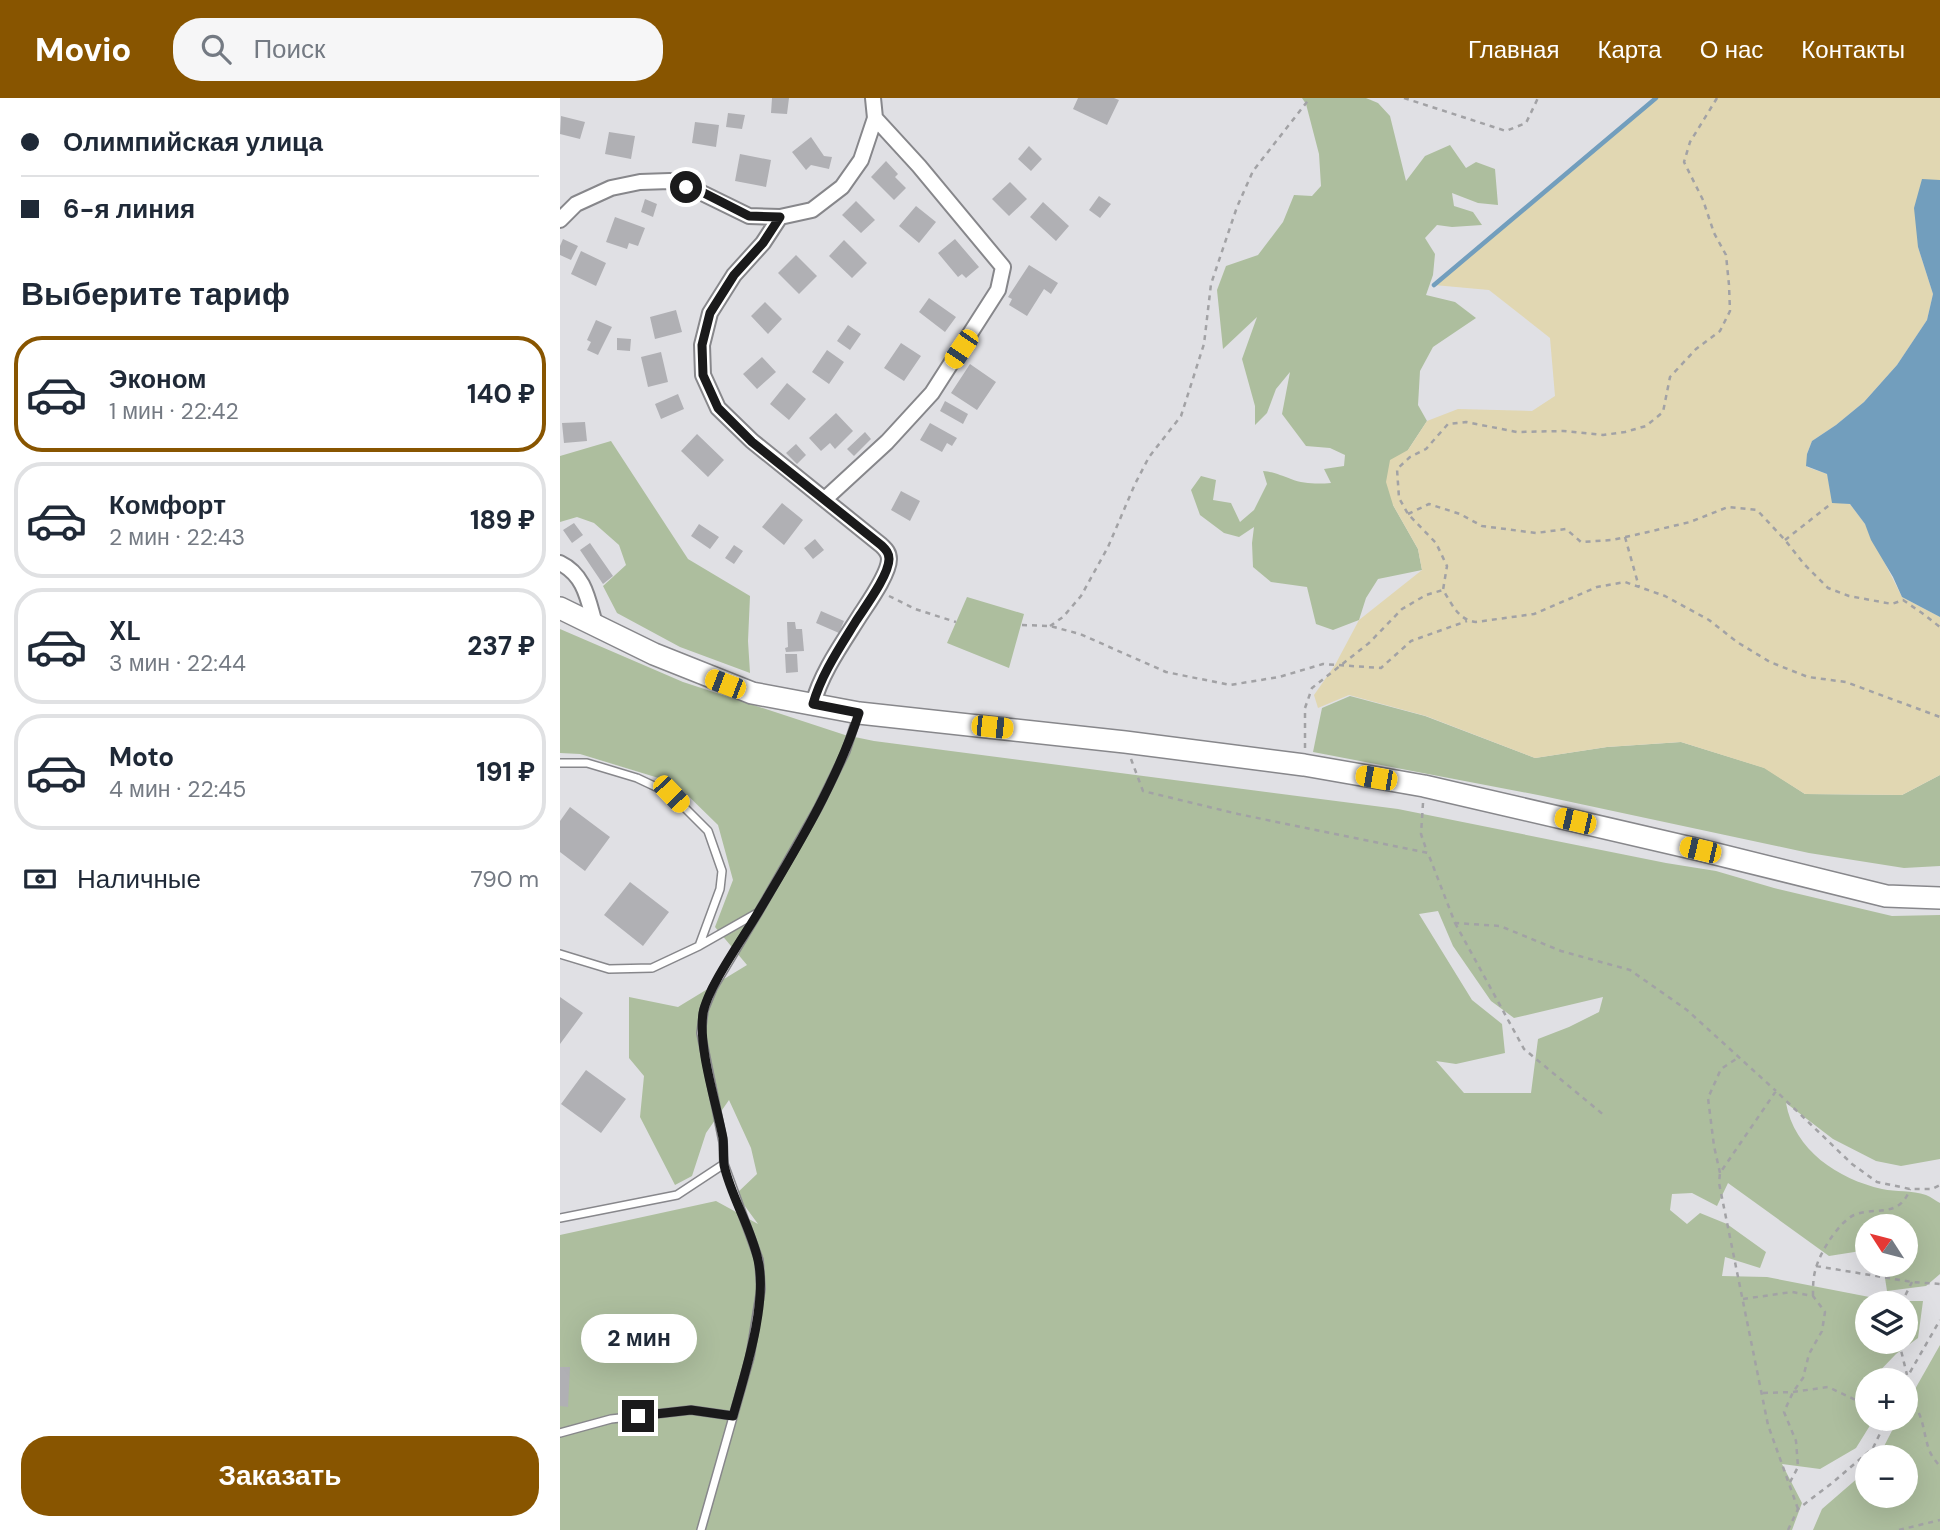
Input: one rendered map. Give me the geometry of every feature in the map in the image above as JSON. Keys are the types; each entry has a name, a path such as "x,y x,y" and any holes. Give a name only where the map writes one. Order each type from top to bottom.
{"street":[{"path":"560,220 576,204 611,188 640,182 670,181 702,192 749,216 780,217 812,209 842,187 861,160 875,118 873,98"},
{"path":"825,499 887,442 932,393 998,290 1003,267 875,118"},
{"path":"780,217 763,243 734,275 710,313 702,345 703,375 718,408 752,442 888,553 889,561 876,590 839,649 817,690 813,704"},
{"path":"560,563 571,569 584,588 595,624"},
{"path":"560,608 654,654 751,693 859,713 1304,765 1424,786 1886,896 1940,898"}],"lane":[{"path":"701,1530 750,1357 761,1289 758,1260 724,1164 723,1142 701,1032 704,1010 713,988 818,808 846,751 859,713"},
{"path":"560,763 587,763 648,783 671,794 708,831 722,871 720,889 699,946"},
{"path":"560,954 609,970 652,968 699,946 758,913"},
{"path":"560,1219 677,1195 724,1164"},
{"path":"560,1433 611,1419 691,1410 733,1416"}],"path":[{"path":"1050,626 1063,617 1082,596 1108,547 1149,457 1181,416 1204,344 1211,284 1237,207 1253,171 1310,98"},
{"path":"1404,98 1506,131 1526,123 1538,98"},
{"path":"1467,621 1460,616 1443,590 1447,566 1436,543 1408,514 1399,498 1397,469 1410,457 1426,449 1448,424 1466,422 1517,432 1603,435 1646,426 1663,412 1670,377 1696,349 1720,331 1730,312 1726,255 1684,162 1690,142 1717,98"},
{"path":"1785,540 1832,503"},
{"path":"1408,514 1429,504 1460,514 1482,526 1536,533 1566,529 1581,542 1612,540 1690,522 1728,507 1757,510 1828,588 1849,596 1892,604 1902,600 1940,627"},
{"path":"1625,537 1639,587"},
{"path":"1022,625 1050,626 1080,634 1166,672 1230,685 1279,677 1323,664 1381,667 1411,641 1467,621 1534,614 1597,587 1625,582 1665,596 1709,620 1737,642 1770,662 1808,677 1846,682 1940,718"},
{"path":"876,590 915,609 956,622"},
{"path":"1304,765 1306,708 1312,688 1369,643 1402,609 1426,595 1443,590"},
{"path":"1125,742 1143,791 1238,814 1428,853"},
{"path":"1424,786 1421,834 1428,853 1455,923 1524,1049 1605,1116"},
{"path":"1455,923 1500,926 1561,951 1630,970 1687,1010 1852,1164 1877,1182 1910,1189 1932,1189 1940,1185"},
{"path":"1739,1057 1721,1069 1708,1098 1714,1146 1720,1172 1719,1183 1768,1425 1798,1509"},
{"path":"1720,1172 1776,1091"},
{"path":"1813,1296 1816,1266 1826,1246 1851,1216 1892,1209 1906,1199 1910,1189"},
{"path":"1816,1266 1940,1284"},
{"path":"1908,1291 1912,1282"},
{"path":"1743,1299 1792,1292 1813,1296 1825,1312 1822,1331 1809,1354 1803,1378 1784,1412 1796,1441 1798,1467 1789,1484"},
{"path":"1911,1368 1940,1320"},
{"path":"1762,1393 1828,1387 1855,1400"},
{"path":"1918,1414 1930,1452 1940,1467"},
{"path":"1788,1530 1798,1509 1872,1448 1881,1431"},
{"path":"1899,1530 1940,1520"}],"green space":[{"path":"1302,98 1366,98 1378,103 1390,116 1406,181 1425,156 1450,145 1466,168 1476,162 1495,169 1498,205 1478,203 1452,193 1454,206 1473,212 1482,225 1437,225 1425,238 1435,254 1433,275 1426,295 1455,302 1476,318 1433,347 1420,371 1418,405 1427,421 1408,450 1393,505 1418,549 1422,570 1378,579 1366,598 1359,620 1333,630 1316,624 1307,587 1271,582 1253,567 1254,527 1239,537 1224,533 1200,515 1191,490 1201,476 1216,480 1213,500 1231,503 1240,522 1254,510 1267,484 1263,471 1300,482 1331,483 1324,469 1344,466 1345,455 1330,448 1306,446 1282,414 1290,372 1276,389 1267,413 1255,425 1255,406 1242,359 1257,317 1223,349 1217,290 1226,266 1258,255 1283,222 1294,195 1312,196 1321,186 1319,154"},
{"path":"611,441 688,559 750,596 750,673 680,647 617,613 603,586 626,565 619,545 594,523 577,517 560,522 560,456"},
{"path":"967,597 1024,614 1009,668 947,643"},
{"path":"560,629 683,682 845,735 874,741 1398,809 1716,871 1774,888 1892,916 1940,915 1940,1159 1901,1166 1876,1161 1833,1139 1786,1103 1798,1135 1820,1160 1834,1170 1887,1190 1921,1193 1940,1203 1940,1274 1926,1286 1887,1291 1885,1278 1918,1278 1918,1214 1855,1214 1855,1252 1829,1256 1728,1183 1717,1206 1692,1193 1672,1194 1670,1210 1687,1224 1700,1213 1727,1224 1766,1252 1760,1268 1725,1257 1722,1276 1767,1277 1855,1294 1855,1354 1896,1354 1883,1368 1855,1368 1855,1431 1867,1431 1855,1449 1820,1469 1782,1464 1802,1503 1792,1530 560,1530 560,1235 716,1201 758,1224 736,1194 757,1174 751,1148 729,1100 706,1133 692,1176 675,1185 640,1117 644,1076 629,1058 629,997 678,1007 747,965 715,927 733,880 718,825 675,783 580,754 560,753","holes":["1438,911 1453,946 1491,1001 1514,1018 1603,997 1599,1012 1538,1039 1531,1093 1464,1093 1436,1061 1456,1064 1505,1053 1502,1024 1472,1000 1419,914"]},
{"path":"1350,696 1425,716 1535,758 1607,747 1681,742 1765,768 1805,794 1902,795 1940,775 1940,866 1904,868 1809,853 1543,796 1313,752 1322,708"},
{"path":"1918,1301 1923,1301 1918,1338"},
{"path":"1940,1345 1940,1530 1813,1530 1822,1509 1855,1480 1855,1508 1918,1508 1918,1445 1885,1445 1892,1431 1918,1431 1918,1384"}],"sand":[{"path":"1656,98 1940,98 1940,180 1922,180 1918,247 1933,294 1927,320 1897,365 1864,402 1812,441 1807,454 1807,467 1827,474 1833,502 1850,504 1865,524 1902,597 1940,617 1940,775 1902,795 1805,794 1764,768 1681,742 1607,747 1535,758 1426,716 1349,695 1318,708 1314,695 1335,665 1359,620 1422,570 1418,549 1393,505 1386,482 1390,460 1408,450 1427,421 1458,409 1532,411 1555,396 1550,338 1489,290 1434,285"}],"water":[{"path":"1922,179 1940,180 1940,617 1902,597 1865,524 1850,504 1832,503 1827,474 1806,466 1812,441 1864,402 1897,365 1927,320 1933,294 1918,247 1914,208"}],"building":[{"path":"772,98 789,98 787,114 771,113"},
{"path":"1078,98 1119,100 1107,125 1073,109"},
{"path":"728,113 745,115 742,129 726,127"},
{"path":"561,116 585,122 580,139 560,134"},
{"path":"695,122 719,125 716,147 692,143"},
{"path":"609,132 635,136 631,159 605,154"},
{"path":"811,137 824,156 832,157 829,169 811,165 806,170 792,152"},
{"path":"1029,146 1042,159 1031,171 1018,159"},
{"path":"740,154 771,160 766,187 735,181"},
{"path":"886,161 898,174 895,177 906,188 894,200 871,177"},
{"path":"1010,182 1027,199 1009,216 992,199"},
{"path":"1099,196 1111,204 1100,218 1089,210"},
{"path":"645,199 657,204 653,217 641,212"},
{"path":"856,201 875,220 861,233 842,215"},
{"path":"1043,202 1069,226 1056,241 1030,217"},
{"path":"916,206 936,222 919,243 899,226"},
{"path":"615,217 645,228 638,246 629,243 627,249 606,242"},
{"path":"563,239 578,246 571,260 560,255"},
{"path":"955,239 979,267 966,278 962,274 958,277 938,253"},
{"path":"844,240 867,263 852,278 829,256"},
{"path":"581,251 606,263 596,286 571,274"},
{"path":"796,255 817,276 799,294 778,273"},
{"path":"1029,265 1058,283 1051,294 1044,289 1027,316 1009,305 1012,299 1008,297"},
{"path":"929,298 956,317 945,332 919,312"},
{"path":"765,302 782,319 768,334 751,316"},
{"path":"676,310 682,332 655,339 650,317"},
{"path":"596,320 612,327 598,355 587,350 591,342 587,340"},
{"path":"848,325 861,334 850,350 837,341"},
{"path":"617,338 631,339 630,351 617,350"},
{"path":"901,343 921,356 904,381 884,368"},
{"path":"827,350 844,362 829,384 812,372"},
{"path":"661,352 668,382 648,387 641,357"},
{"path":"762,357 776,372 757,389 743,374"},
{"path":"970,364 996,382 977,410 951,393"},
{"path":"787,383 806,399 789,420 770,404"},
{"path":"678,394 684,409 661,419 655,404"},
{"path":"945,401 968,414 963,424 940,411"},
{"path":"836,413 853,431 835,449 830,443 821,451 809,438"},
{"path":"585,422 587,441 564,443 562,423"},
{"path":"930,423 957,438 952,446 947,443 942,452 920,440"},
{"path":"865,432 871,439 854,456 847,449"},
{"path":"697,434 724,460 708,477 681,451"},
{"path":"796,444 806,455 797,464 786,453"},
{"path":"901,491 920,501 910,521 891,510"},
{"path":"782,503 803,520 784,545 762,527"},
{"path":"574,523 583,535 572,543 563,530"},
{"path":"699,524 719,537 710,549 691,536"},
{"path":"815,539 824,550 813,559 804,548"},
{"path":"590,543 613,576 603,584 580,550"},
{"path":"734,545 743,551 734,564 725,558"},
{"path":"821,611 844,621 839,633 816,623"},
{"path":"787,622 795,622 796,629 802,629 804,651 786,652"},
{"path":"785,654 797,654 798,672 786,673"},
{"path":"570,807 610,837 585,871 560,852 560,821"},
{"path":"630,882 669,912 643,946 604,915"},
{"path":"560,997 583,1013 560,1044"},
{"path":"586,1070 626,1099 601,1133 561,1104"},
{"path":"560,1367 570,1367 568,1407 560,1406"}],"waterway":[{"path":"1434,285 1656,98"}],"route":[{"path":"638,1416 691,1410 733,1416 750,1357 761,1289 758,1260 724,1164 723,1142 701,1032 704,1010 713,988 818,808 846,751 859,713 813,704 817,690 845,638 876,590 889,561 888,553 881,545 752,442 718,408 703,375 702,345 710,313 734,275 763,243 780,217 749,216 702,192 686,187"}]}
